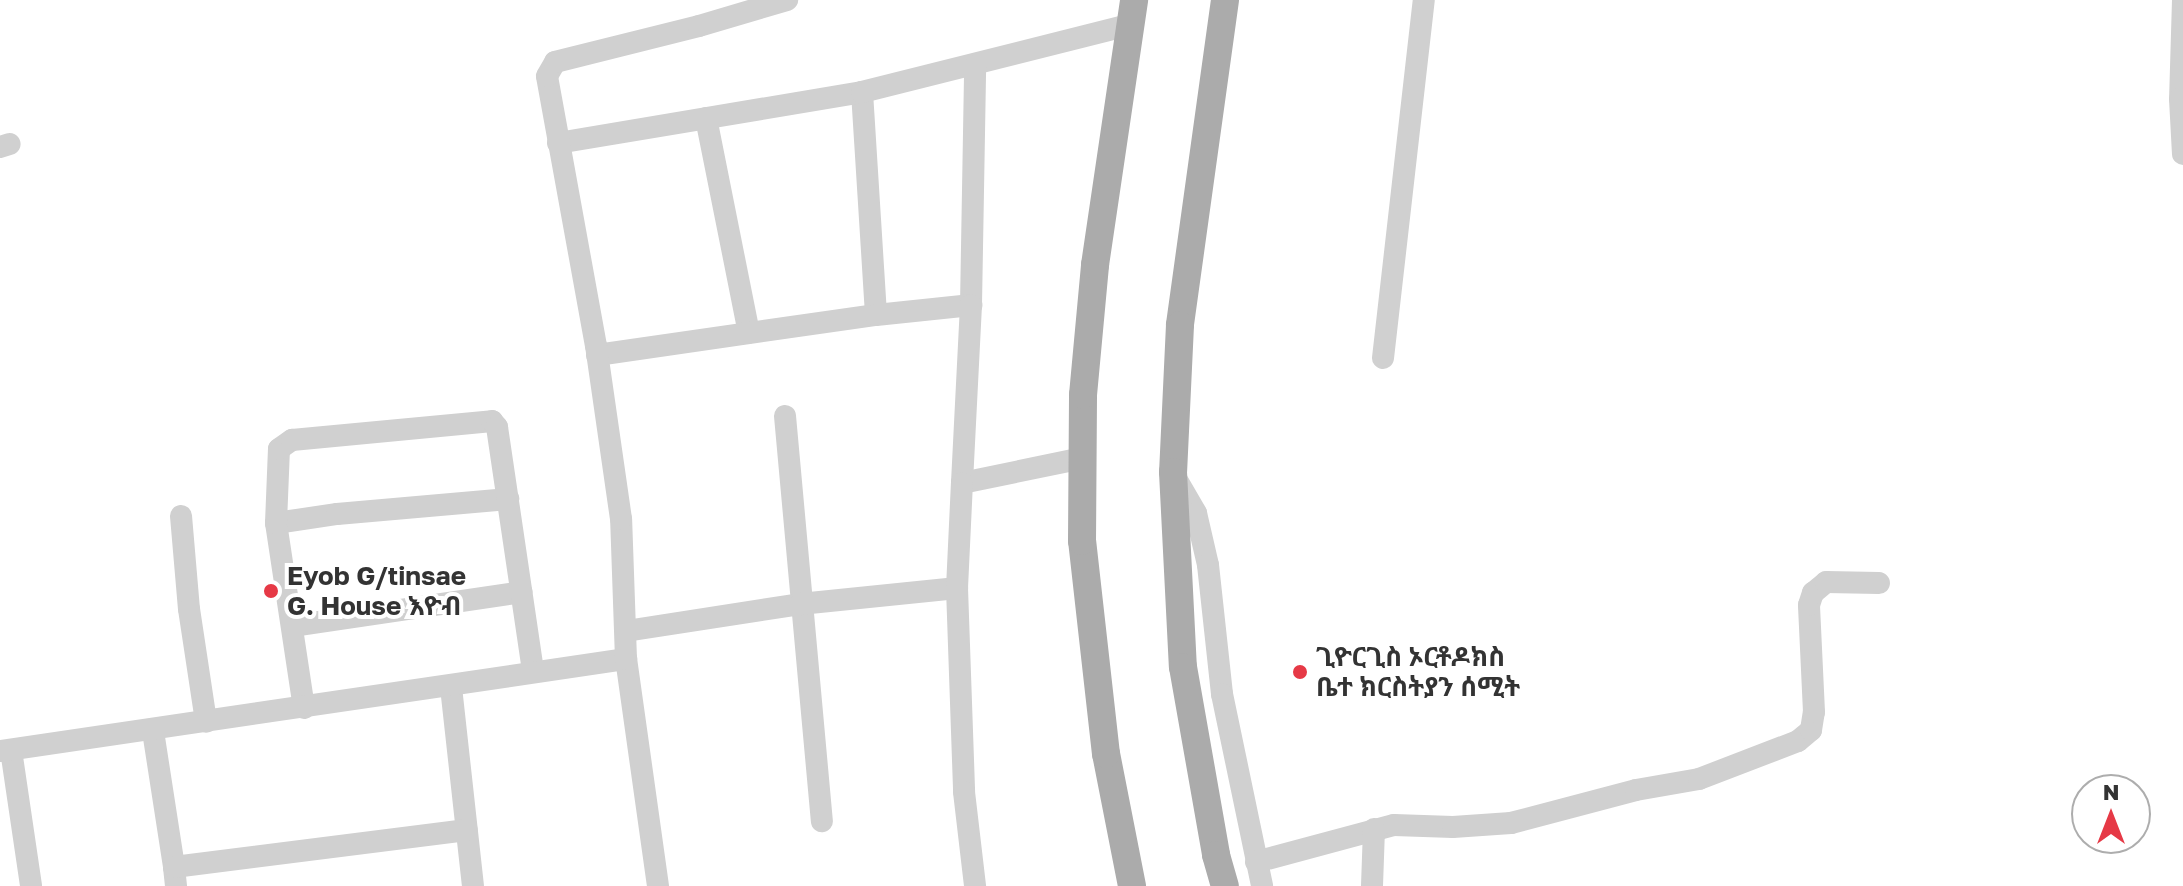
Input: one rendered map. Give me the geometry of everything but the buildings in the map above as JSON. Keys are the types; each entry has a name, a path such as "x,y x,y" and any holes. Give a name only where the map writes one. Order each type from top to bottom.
{"main road":[{"path":"1225,0 1180,325 1173,472 1183,667 1216,855 1225,886"},
{"path":"1132,886 1106,754 1090,636 1082,541 1083,395 1095,265 1133,12"}],"street":[{"path":"658,886 626,659 621,519 597,355 547,76 555,62 710,24 787,0"},
{"path":"1383,358 1424,0"},
{"path":"2182,11 2183,154"},
{"path":"558,143 862,92 975,66 1133,12"},
{"path":"975,66 971,305 957,588 964,792 975,886"},
{"path":"862,92 876,315"},
{"path":"706,118 749,333"},
{"path":"597,355 876,315 971,305"},
{"path":"785,416 822,821"},
{"path":"304,708 276,523 279,449 292,440 492,421 497,427 533,670"},
{"path":"962,483 1083,458"},
{"path":"1173,472 1196,513 1208,565 1222,694 1262,886"},
{"path":"276,523 337,514 508,499"},
{"path":"181,516 189,609 206,722"},
{"path":"1256,862 1394,825 1453,827 1511,823 1636,790 1699,779 1798,741 1811,730 1814,712 1809,605 1813,593 1826,582 1879,583"},
{"path":"626,631 800,604 957,588"},
{"path":"292,626 521,592"},
{"path":"30,886 5,751 451,687 533,670 626,659"},
{"path":"451,687 473,886"},
{"path":"153,731 175,877 467,830"},
{"path":"1372,886 1374,829"}],"place":[{"name":"Eyob G/tinsae G. House እዮብ","path":"271,591"},
{"name":"ጊዮርጊስ ኦርቶዶክስ ቤተ ክርስትያን ሰሚት","path":"1300,672"}]}
